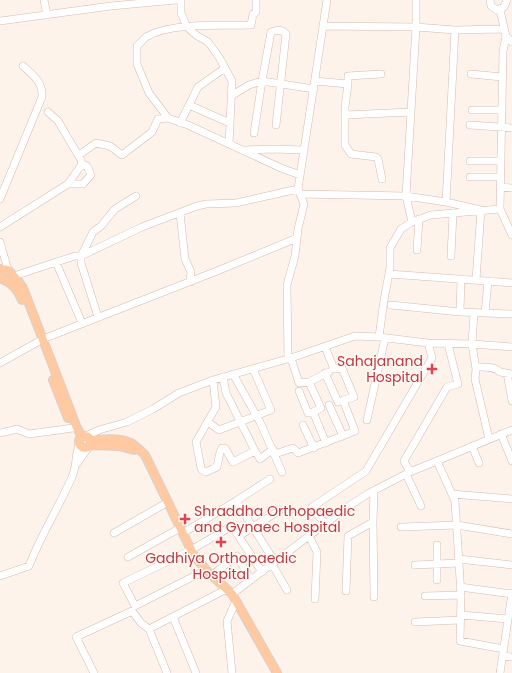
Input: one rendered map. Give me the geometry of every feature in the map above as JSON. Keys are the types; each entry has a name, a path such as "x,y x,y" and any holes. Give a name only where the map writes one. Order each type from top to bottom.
{"main road":[{"path":"4,269 15,280 19,293 41,340 77,428 85,441"},
{"path":"0,278 8,281 15,280"},
{"path":"41,340 62,406 73,428 85,441"},
{"path":"85,441 114,439 123,441 132,444 145,455 191,550 209,572 232,595 277,673"}],"street":[{"path":"44,0 46,15"},
{"path":"0,21 46,15 111,3 176,0"},
{"path":"181,0 181,12 187,27 196,35 208,42 232,81 229,144"},
{"path":"168,118 149,93 137,64 137,46 145,38 156,32 187,27 251,25 253,14 256,12 256,0"},
{"path":"299,391 308,413 354,397 342,368 334,369 309,382 299,383 289,358 287,285 295,256 304,204 299,192 300,175 327,0"},
{"path":"416,0 416,28 406,196 415,220 417,250"},
{"path":"490,0 490,4 496,9 504,30 512,42"},
{"path":"496,9 504,7 508,1"},
{"path":"323,26 504,30"},
{"path":"254,133 271,32 277,30 286,34 276,125"},
{"path":"446,202 456,30"},
{"path":"504,30 501,110 500,209 512,235"},
{"path":"0,199 42,97 41,86 38,80 23,66"},
{"path":"180,123 198,87 224,68"},
{"path":"381,74 348,76 345,115 345,145 351,154 376,157 378,159 382,179"},
{"path":"470,74 502,77"},
{"path":"231,96 249,85 262,81 314,89"},
{"path":"315,81 348,84"},
{"path":"189,105 230,123"},
{"path":"472,110 501,110"},
{"path":"0,227 68,184 82,166 79,155 58,121 48,112"},
{"path":"345,115 411,112"},
{"path":"79,155 96,143 110,146 122,154 152,132 158,119 168,118 300,175"},
{"path":"470,125 512,128"},
{"path":"242,150 304,150"},
{"path":"470,161 500,161"},
{"path":"68,184 83,184 91,175 87,166 82,166"},
{"path":"470,178 500,178"},
{"path":"500,187 512,188"},
{"path":"15,280 56,262 74,256 81,256 142,227 206,204 236,203 299,192 406,196 446,202 481,210"},
{"path":"98,317 81,263 81,256 93,232 119,205 136,196"},
{"path":"367,420 382,337 390,268 390,248 401,229 415,220 431,215 500,209"},
{"path":"476,280 481,210"},
{"path":"180,213 185,259 191,272 190,282"},
{"path":"451,256 453,213"},
{"path":"0,363 41,340 190,282 297,238"},
{"path":"0,242 4,269"},
{"path":"56,262 82,323"},
{"path":"389,274 512,283"},
{"path":"460,312 461,279"},
{"path":"485,313 488,281"},
{"path":"391,305 460,312 512,314"},
{"path":"474,313 472,344 476,366 475,379 489,439"},
{"path":"0,576 29,566 39,541 73,477 85,441 99,430 127,422 153,409 179,393 213,380 289,358 355,336 382,337 448,344 512,347"},
{"path":"325,524 312,507 366,471 432,358 428,342"},
{"path":"421,506 404,461 447,387 458,384 448,344"},
{"path":"325,346 334,369"},
{"path":"476,366 497,369 500,372 510,374 512,401"},
{"path":"208,422 219,430 271,410 252,369"},
{"path":"223,377 226,393 260,459 274,452 293,448 298,453 355,431 341,401 325,373"},
{"path":"233,374 257,416 282,472"},
{"path":"213,380 216,406 196,442 202,470 206,472 217,467 222,448 225,448 233,462 255,451"},
{"path":"309,382 321,408"},
{"path":"329,405 343,436"},
{"path":"313,412 326,442"},
{"path":"302,425 314,448"},
{"path":"0,433 17,429 29,434 73,428"},
{"path":"149,629 172,617 232,595 346,508 374,491 408,473 512,430"},
{"path":"501,434 512,461"},
{"path":"472,446 479,463"},
{"path":"437,461 455,501 461,595 460,641 503,652 512,657"},
{"path":"128,557 236,501 270,479"},
{"path":"374,491 374,597"},
{"path":"452,494 512,499"},
{"path":"236,501 253,527 286,590"},
{"path":"114,532 168,502"},
{"path":"239,536 280,510"},
{"path":"346,591 348,536 374,522"},
{"path":"401,527 457,525 512,534"},
{"path":"251,580 237,556 209,572 135,606 123,583 191,550 232,526 262,572"},
{"path":"309,536 318,552 315,599"},
{"path":"437,545 438,580"},
{"path":"415,565 459,561 512,565"},
{"path":"460,587 512,593 500,673"},
{"path":"232,595 228,621 232,673"},
{"path":"425,596 461,595"},
{"path":"94,673 76,637 132,611 141,623 149,629 166,673"},
{"path":"172,617 196,673"},
{"path":"415,622 460,618 508,619"}],"place":[{"name":"Sahajanand Hospital","path":"432,369"},
{"name":"Shraddha Orthopaedic and Gynaec Hospital","path":"185,519"},
{"name":"Gadhiya Orthopaedic Hospital","path":"221,542"}]}
